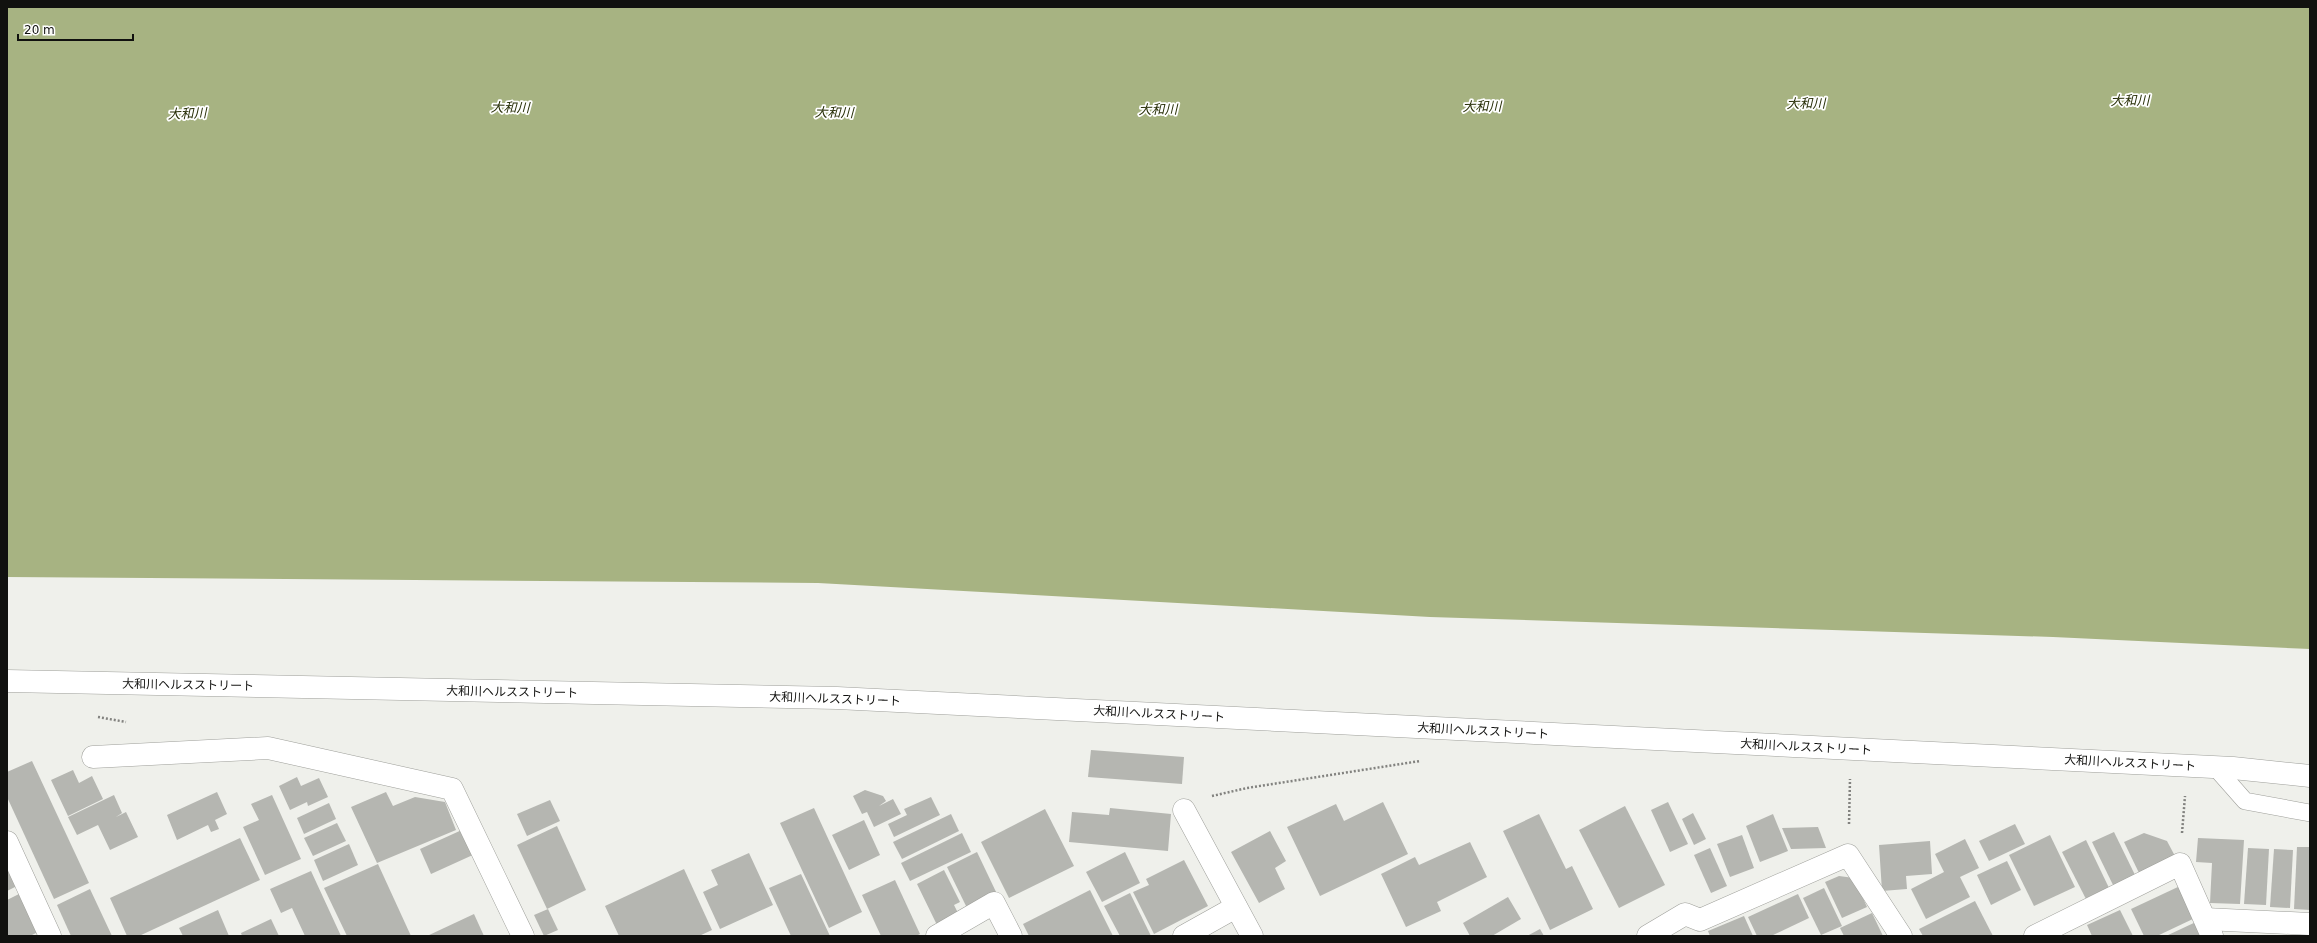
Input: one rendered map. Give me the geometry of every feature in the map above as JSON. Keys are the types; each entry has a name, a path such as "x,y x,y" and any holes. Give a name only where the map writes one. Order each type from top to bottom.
{"street":[{"name":"大和川ヘルスストリート","path":"7,681 837,698 2187,765 2310,776"},
{"path":"93,757 268,748 452,789 523,936"},
{"path":"1184,810 1252,936"},
{"path":"7,842 50,936"},
{"path":"1648,936 1685,914 1700,920 1848,855 1901,936"},
{"path":"2035,936 2180,864 2208,928 2310,924"},
{"path":"937,936 994,903 1011,936"},
{"path":"1184,936 1236,906"}],"lane":[{"path":"2215,767 2245,801 2310,813"}],"path":[{"path":"1848,855 1851,749"},
{"path":"1184,810 1197,800 1247,788 1428,760"},
{"path":"2180,864 2187,765"}],"water":[{"name":"大和川","path":"7,7 2310,7 2310,649 2053,637 1430,617 818,583 7,577"}],"building":[{"path":"1091,750 1184,757 1182,784 1088,777"},
{"path":"32,761 89,883 54,899 7,797 7,772"},
{"path":"73,770 79,783 92,776 103,799 68,816 51,780"},
{"path":"297,777 301,786 319,778 328,797 308,806 307,802 290,810 279,786"},
{"path":"865,790 883,796 886,801 879,806 893,799 901,814 874,827 867,812 862,814 853,796"},
{"path":"217,792 227,814 215,820 219,829 211,832 208,825 177,840 167,815"},
{"path":"386,792 393,806 415,797 445,802 456,830 377,863 351,807"},
{"path":"114,795 122,813 116,817 126,812 138,837 110,850 98,825 77,835 68,817"},
{"path":"272,795 301,859 265,875 243,827 259,820 251,804"},
{"path":"931,797 940,815 894,837 888,824 907,815 904,809"},
{"path":"550,800 560,821 527,836 517,814"},
{"path":"1383,802 1408,854 1320,896 1287,827 1336,804 1344,821"},
{"path":"1668,802 1688,844 1670,852 1651,810"},
{"path":"329,803 336,819 304,834 297,818"},
{"path":"1625,806 1665,885 1619,908 1579,830"},
{"path":"814,808 862,912 829,928 780,823"},
{"path":"1110,808 1171,814 1168,851 1069,842 1072,812 1109,815"},
{"path":"1045,809 1074,866 1009,898 981,842"},
{"path":"1693,813 1706,839 1694,845 1682,819"},
{"path":"951,814 959,831 902,859 893,842"},
{"path":"1539,814 1566,869 1572,866 1593,909 1550,930 1503,831"},
{"path":"1773,814 1788,851 1760,862 1746,826"},
{"path":"864,820 880,855 849,870 832,835"},
{"path":"337,823 346,841 313,856 304,838"},
{"path":"2015,824 2025,844 1989,861 1979,841"},
{"path":"557,826 586,890 547,909 517,845"},
{"path":"1818,827 1826,848 1791,849 1782,828"},
{"path":"464,829 475,854 431,874 420,849"},
{"path":"1270,831 1286,861 1275,868 1285,889 1259,903 1231,852"},
{"path":"2114,832 2136,877 2114,887 2092,842"},
{"path":"962,833 971,852 910,881 901,863"},
{"path":"2144,833 2167,841 2176,858 2140,875 2124,842"},
{"path":"1742,835 1754,868 1730,877 1717,844"},
{"path":"2050,835 2075,887 2034,906 2009,855"},
{"path":"240,838 260,880 139,936 127,936 110,898"},
{"path":"2198,838 2244,840 2240,904 2210,903 2212,863 2196,862"},
{"path":"1965,839 1979,868 1960,877 1970,897 1926,919 1911,889 1944,872 1935,854"},
{"path":"2086,840 2110,890 2087,901 2062,852"},
{"path":"1930,841 1932,874 1906,876 1907,889 1882,891 1879,845"},
{"path":"1470,842 1487,877 1437,902 1441,911 1406,927 1381,874 1415,857 1419,865"},
{"path":"349,844 358,865 323,881 314,860"},
{"path":"2297,847 2310,847 2310,910 2294,909"},
{"path":"1710,848 1727,886 1711,893 1694,855"},
{"path":"2248,848 2269,849 2266,905 2244,904"},
{"path":"2274,849 2293,850 2290,908 2270,907"},
{"path":"977,852 997,894 967,908 947,867"},
{"path":"1125,852 1140,883 1102,902 1086,872"},
{"path":"749,853 773,905 720,929 703,892 718,885 711,870"},
{"path":"1184,860 1208,906 1154,934 1133,892 1149,885 1146,879"},
{"path":"2007,861 2021,890 1991,905 1977,875"},
{"path":"7,863 17,886 7,891"},
{"path":"378,864 411,936 347,936 324,888"},
{"path":"684,869 712,930 699,936 619,936 605,906"},
{"path":"944,870 960,902 954,905 959,915 937,925 917,884"},
{"path":"311,871 341,936 305,936 292,908 281,913 270,889"},
{"path":"801,874 830,936 791,936 769,888"},
{"path":"1839,876 1854,878 1867,907 1842,918 1825,882"},
{"path":"895,880 920,934 916,936 881,936 862,895"},
{"path":"2180,886 2195,918 2157,936 2144,936 2131,909"},
{"path":"1824,888 1842,926 1821,935 1803,898"},
{"path":"90,889 112,936 71,936 57,905"},
{"path":"1090,890 1113,936 1029,936 1023,924"},
{"path":"21,893 38,932 30,936 7,936 7,900"},
{"path":"1130,893 1151,936 1120,936 1104,906"},
{"path":"1798,894 1809,918 1771,936 1757,936 1748,917"},
{"path":"1508,897 1521,919 1492,936 1470,936 1463,923"},
{"path":"1975,901 1993,936 1923,936 1919,929"},
{"path":"548,909 558,930 544,936 534,915"},
{"path":"218,910 229,936 183,936 179,928"},
{"path":"2120,910 2133,936 2092,936 2087,925"},
{"path":"1872,913 1883,936 1844,936 1840,928"},
{"path":"474,914 484,936 427,936"},
{"path":"1744,916 1753,936 1710,936 1708,931"},
{"path":"271,919 279,936 242,936 241,933"},
{"path":"2198,921 2205,936 2166,936"},
{"path":"1540,929 1544,936 1527,936"}]}
